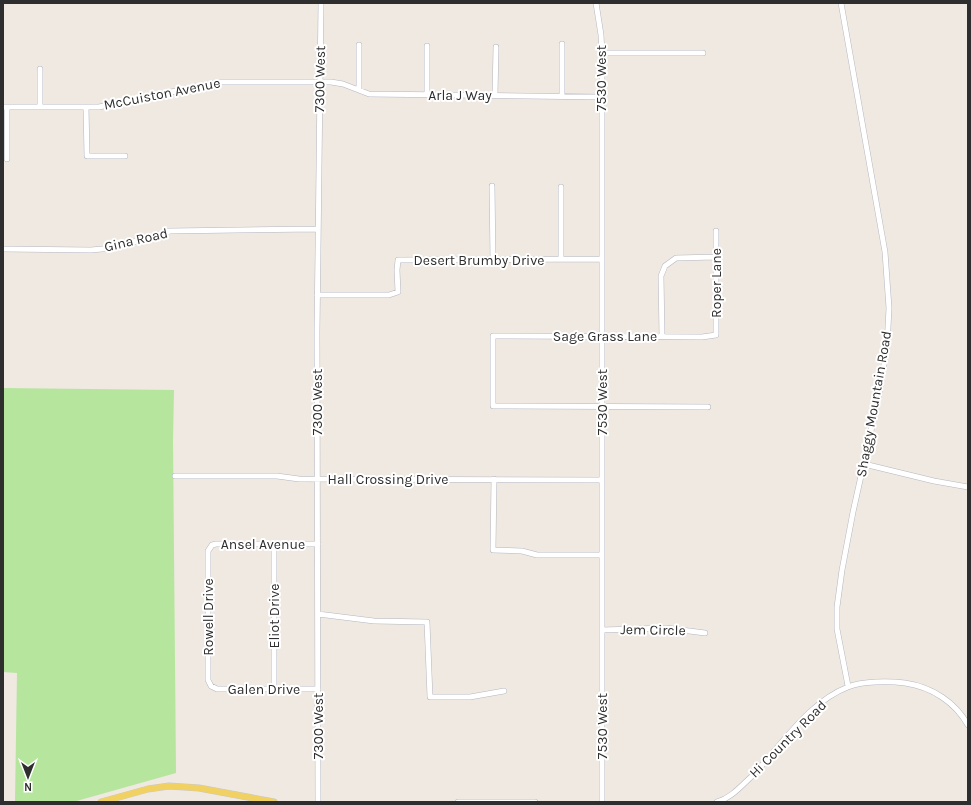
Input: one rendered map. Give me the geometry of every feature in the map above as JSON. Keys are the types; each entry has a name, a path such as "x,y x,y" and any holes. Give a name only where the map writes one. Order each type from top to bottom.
{"main road":[{"path":"101,802 159,787 178,786 274,802"}],"street":[{"name":"7300 West","path":"318,802 317,295 321,3"},
{"name":"7530 West","path":"596,3 602,53 602,802"},
{"name":"Shaggy Mountain Road","path":"841,3 885,252 889,295 887,346 879,395 842,570 837,607 837,635 848,686"},
{"path":"359,90 360,44"},
{"path":"562,44 562,96"},
{"path":"427,46 427,95"},
{"path":"495,95 496,47"},
{"path":"602,53 703,53"},
{"path":"40,69 40,107"},
{"name":"McCuiston Avenue","path":"5,107 99,107 219,82 321,82"},
{"name":"Arla J Way","path":"321,82 343,84 369,94 602,97"},
{"path":"5,107 6,159"},
{"path":"86,107 86,156 125,156"},
{"path":"492,186 493,260"},
{"path":"561,187 561,259"},
{"name":"Gina Road","path":"3,249 91,250 113,248 170,231 318,229"},
{"name":"Roper Lane","path":"716,232 716,335"},
{"path":"662,336 661,276 665,266 676,258 716,257"},
{"name":"Desert Brumby Drive","path":"317,295 389,295 398,292 398,260 601,259"},
{"name":"Sage Grass Lane","path":"602,407 493,406 493,336 702,337 716,335"},
{"path":"602,407 708,407"},
{"path":"864,464 934,481 968,487"},
{"name":"Hall Crossing Drive","path":"175,476 277,476 295,479 602,480"},
{"path":"494,479 493,550 522,551 537,555 601,555"},
{"name":"Ansel Avenue","path":"210,547 216,544 318,544"},
{"name":"Eliot Drive","path":"274,544 274,689"},
{"name":"Rowell Drive","path":"210,547 208,551 208,680 211,686"},
{"path":"318,614 374,621 427,622 430,697 470,697 504,690"},
{"name":"Jem Circle","path":"602,630 666,628 705,633"},
{"name":"Hi Country Road","path":"717,802 732,795 763,764 788,734 816,706 848,686 890,682 915,685 930,689 951,704 965,720 968,726"},
{"name":"Galen Drive","path":"211,686 219,689 318,689"},
{"path":"458,802 535,802"}],"green space":[{"path":"3,388 174,390 173,441 176,773 73,802 15,802 17,673 3,672"}]}
